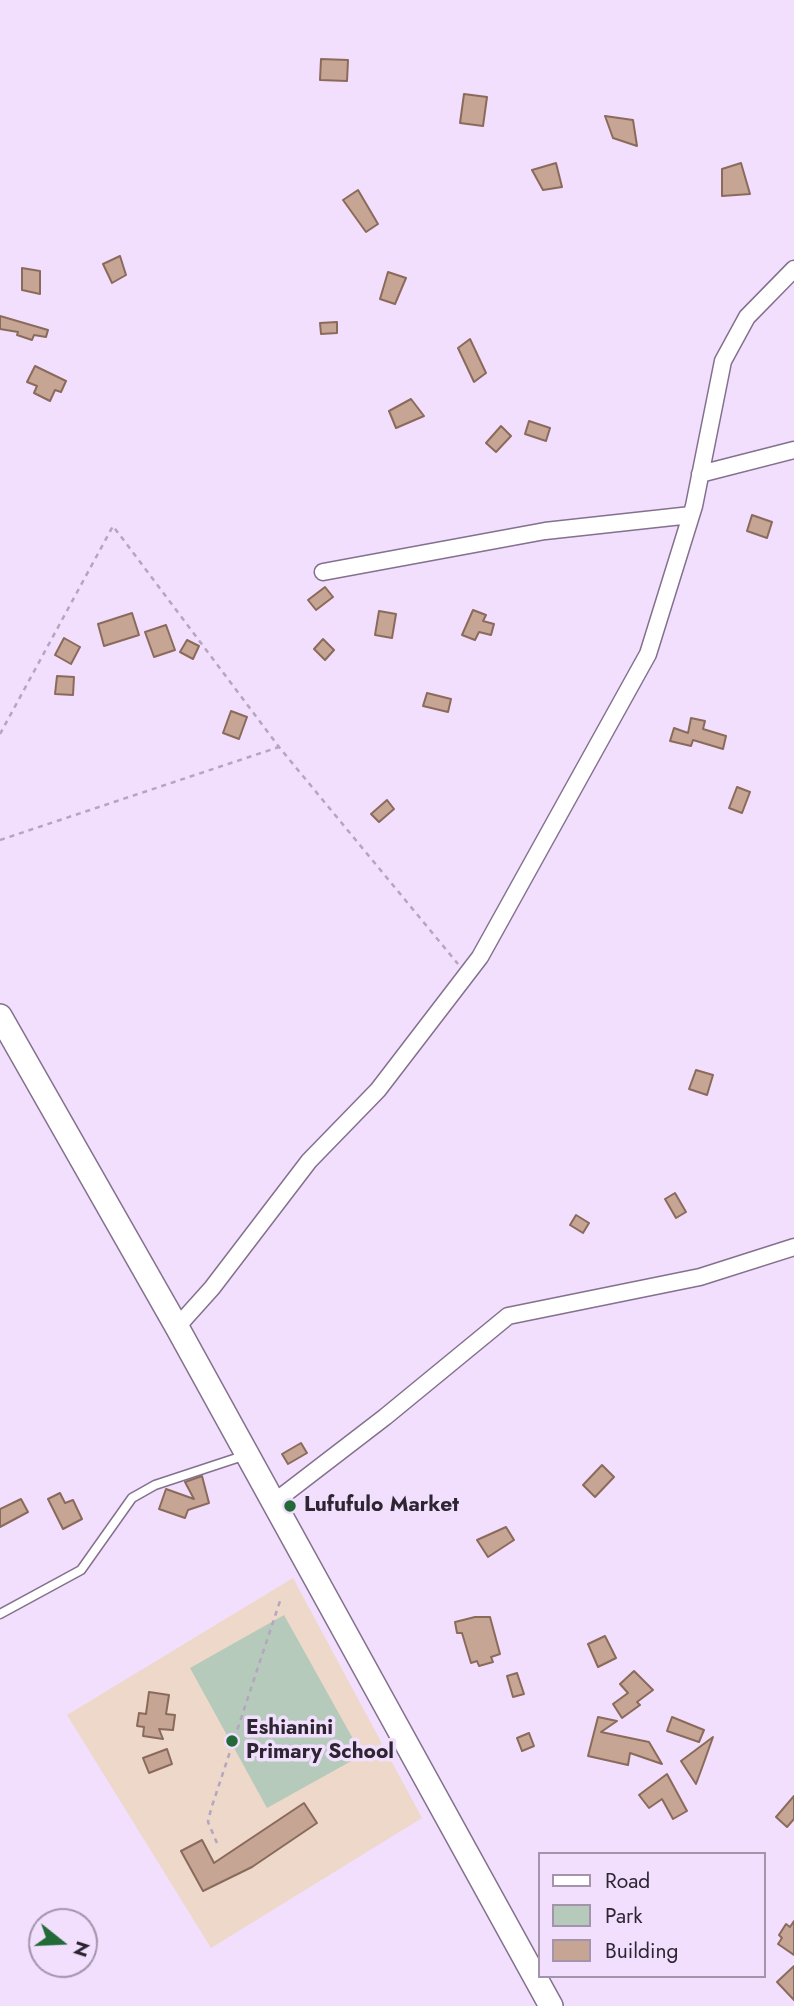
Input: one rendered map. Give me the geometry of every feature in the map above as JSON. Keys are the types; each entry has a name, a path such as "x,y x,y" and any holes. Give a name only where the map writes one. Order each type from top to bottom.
{"street":[{"path":"177,1327 212,1288 309,1161 377,1090 480,957 648,654 691,515 718,381 727,352 747,317 794,269"},
{"path":"700,474 794,450"},
{"path":"323,572 545,531 691,515"},
{"path":"0,1016 177,1327 551,2006"},
{"path":"273,1503 385,1417 508,1316 700,1277 794,1247"}],"lane":[{"path":"0,1614 81,1570 132,1498 156,1485 246,1455"}],"path":[{"path":"0,734 113,526 279,747 466,975"},
{"path":"0,840 279,747"},
{"path":"217,1843 208,1822 211,1809 280,1601"}],"shaded area":[{"name":"Eshianini Primary School","path":"293,1578 422,1818 211,1948 67,1715"}],"green space":[{"path":"284,1615 362,1755 267,1808 190,1668"}],"building":[{"path":"321,59 348,60 347,81 320,80"},
{"path":"464,94 487,97 483,126 460,123"},
{"path":"605,116 633,120 637,146 613,138"},
{"path":"556,163 562,187 543,190 532,170"},
{"path":"741,163 750,194 722,196 722,169"},
{"path":"358,190 378,224 366,232 343,200"},
{"path":"120,256 126,275 112,283 103,264"},
{"path":"22,268 40,271 40,294 22,290"},
{"path":"388,272 406,278 395,304 380,299"},
{"path":"0,316 48,330 46,337 34,335 32,340 17,335 18,332 0,329"},
{"path":"337,322 337,333 321,334 320,323"},
{"path":"470,339 486,373 474,382 458,348"},
{"path":"35,366 66,381 61,392 55,390 50,401 34,393 37,386 27,382"},
{"path":"411,399 424,416 396,428 389,411"},
{"path":"529,421 550,428 546,441 525,434"},
{"path":"501,426 511,436 496,452 486,443"},
{"path":"752,515 772,522 767,538 747,531"},
{"path":"325,587 333,597 316,610 308,600"},
{"path":"473,610 486,615 483,621 494,624 491,635 479,632 475,640 462,635"},
{"path":"379,611 396,614 392,638 375,635"},
{"path":"132,613 139,635 104,646 98,624"},
{"path":"166,625 175,650 154,657 145,632"},
{"path":"64,638 80,647 71,664 55,655"},
{"path":"323,639 334,650 325,660 314,649"},
{"path":"187,640 199,646 193,659 180,652"},
{"path":"57,676 74,677 73,695 55,694"},
{"path":"427,693 451,699 448,712 423,706"},
{"path":"231,711 247,717 239,739 223,733"},
{"path":"691,718 705,721 703,729 726,736 723,749 693,740 691,746 670,741 674,728 688,733"},
{"path":"737,787 750,792 742,813 729,808"},
{"path":"387,800 394,809 379,822 371,814"},
{"path":"696,1070 713,1075 707,1095 689,1089"},
{"path":"675,1193 686,1212 676,1218 665,1199"},
{"path":"576,1215 589,1223 583,1233 570,1225"},
{"path":"301,1443 307,1453 288,1464 282,1454"},
{"path":"602,1465 614,1477 595,1497 583,1485"},
{"path":"202,1476 209,1503 188,1510 185,1518 159,1509 166,1489 194,1499 185,1482"},
{"path":"60,1493 65,1503 73,1500 82,1519 63,1529 48,1499"},
{"path":"21,1499 28,1512 0,1527 0,1509"},
{"path":"506,1527 514,1540 488,1557 477,1540"},
{"path":"475,1617 490,1617 500,1654 491,1657 493,1662 479,1666 477,1661 471,1663 462,1633 457,1633 455,1622"},
{"path":"605,1636 616,1658 598,1667 588,1644"},
{"path":"634,1671 653,1690 637,1702 640,1705 622,1718 613,1704 628,1693 620,1684"},
{"path":"517,1673 524,1694 513,1697 507,1676"},
{"path":"149,1692 169,1695 166,1714 175,1715 173,1730 159,1729 163,1739 143,1736 144,1727 137,1726 139,1713 146,1714"},
{"path":"598,1717 617,1721 601,1732 649,1742 662,1764 630,1753 628,1765 588,1756"},
{"path":"672,1717 704,1730 699,1742 667,1731"},
{"path":"529,1733 534,1746 522,1751 517,1738"},
{"path":"713,1737 703,1765 696,1784 681,1761"},
{"path":"167,1749 172,1764 149,1773 143,1758"},
{"path":"667,1774 687,1811 673,1819 662,1799 649,1808 639,1795"},
{"path":"794,1796 794,1819 787,1827 776,1817"},
{"path":"304,1803 317,1823 252,1867 203,1891 181,1851 202,1840 214,1863"},
{"path":"794,1921 794,1955 778,1944 782,1938 779,1935 786,1924 790,1927"},
{"path":"794,1966 794,2000 777,1982"}],"place":[{"name":"Lufufulo Market","path":"290,1506"},
{"name":"Eshianini Primary School","path":"232,1741"}]}
